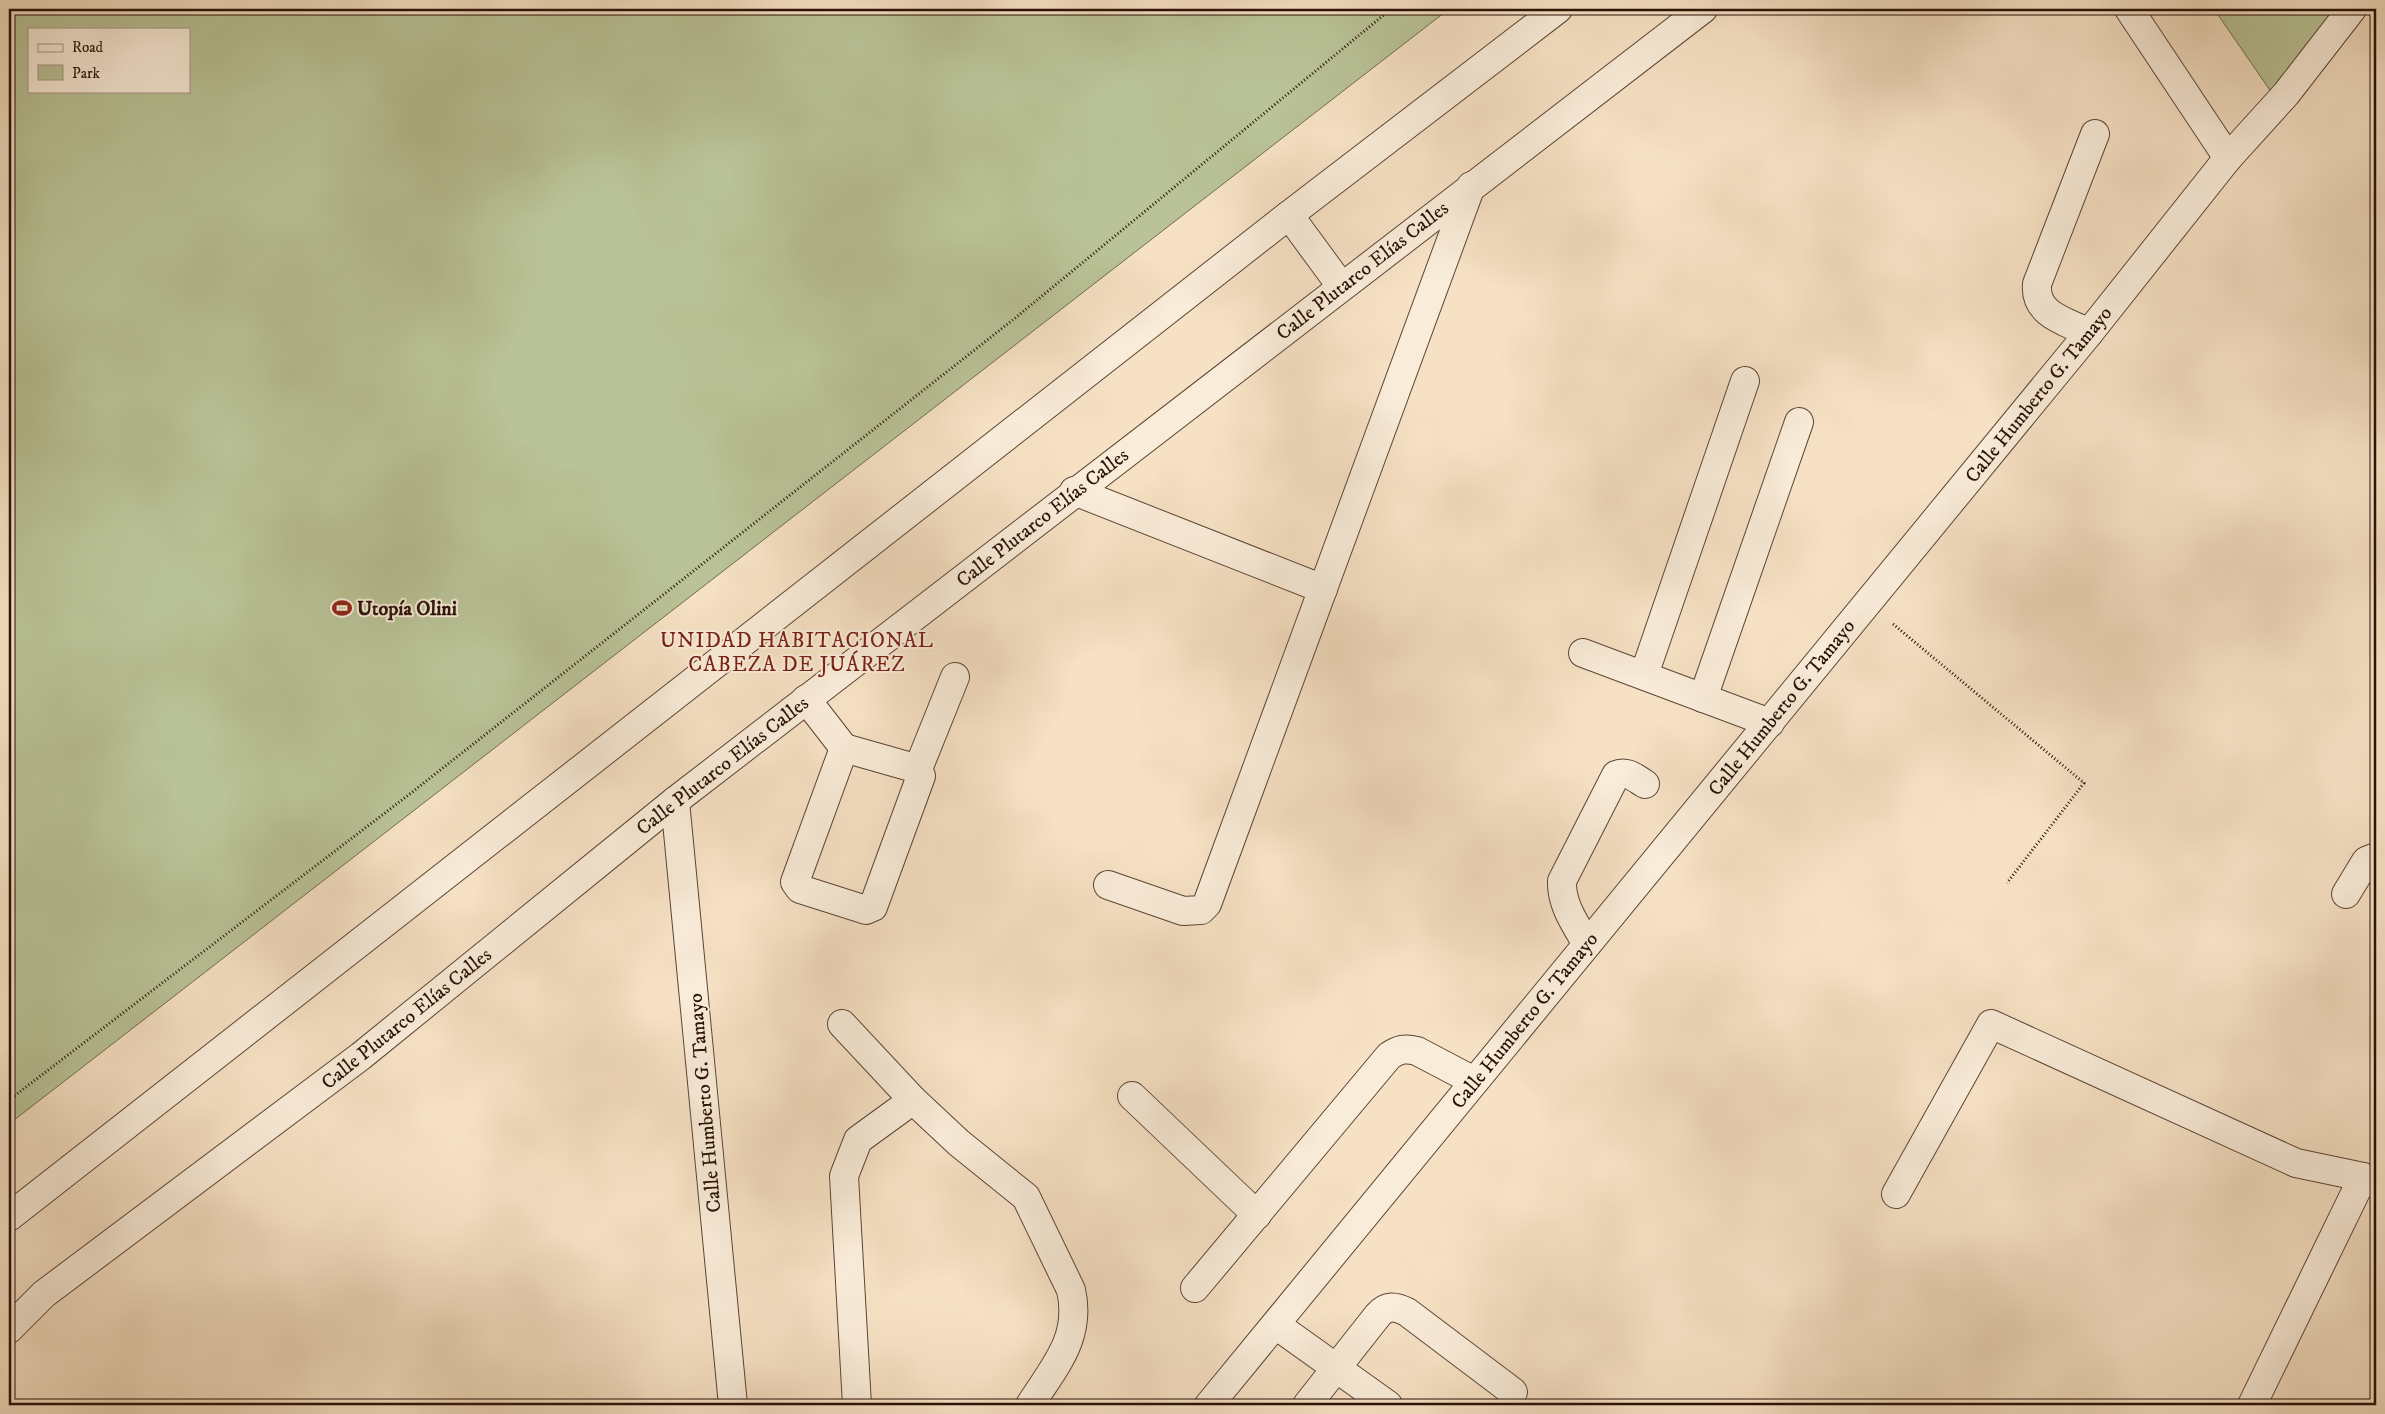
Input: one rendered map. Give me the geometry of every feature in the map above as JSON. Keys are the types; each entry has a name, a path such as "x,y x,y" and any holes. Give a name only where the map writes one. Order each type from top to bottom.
{"street":[{"path":"9,1217 1289,215 1558,9"},
{"name":"Calle Plutarco Elías Calles","path":"9,1329 44,1294 361,1056 675,801 1074,491 1703,9"},
{"path":"2128,9 2228,158"},
{"name":"Calle Humberto G. Tamayo","path":"1209,1405 2089,333 2228,158 2286,94 2352,9"},
{"path":"2089,333 2048,312 2040,305 2036,294 2037,284 2095,134"},
{"path":"1108,885 1184,911 1201,910 1207,904 1471,186"},
{"path":"1289,215 1341,286"},
{"path":"1644,675 1745,381"},
{"path":"1703,698 1800,422"},
{"path":"1074,491 1323,589"},
{"path":"1582,653 1770,723"},
{"path":"844,748 795,882 800,889 866,910 873,907 921,776 918,769 939,721 955,677"},
{"path":"806,699 844,748 918,769"},
{"path":"1586,944 1570,915 1562,892 1562,881 1616,775 1622,772 1627,773 1645,784"},
{"name":"Calle Humberto G. Tamayo","path":"675,801 733,1405"},
{"path":"2346,894 2366,861 2376,858"},
{"path":"842,1024 913,1100 959,1143 1026,1197 1072,1290 1075,1305 1075,1321 1070,1339 1062,1356 1030,1405"},
{"path":"1896,1194 1992,1024 2296,1163 2370,1180 2252,1405"},
{"path":"1195,1288 1389,1056 1397,1051 1407,1049 1417,1051 1474,1081"},
{"path":"1132,1096 1256,1215"},
{"path":"857,1405 844,1176 858,1140 913,1100"},
{"path":"1307,1405 1383,1309 1390,1306 1407,1312 1513,1392"},
{"path":"1276,1325 1388,1405"}],"path":[{"path":"9,1100 403,799 1014,319 1391,9"},
{"path":"1867,602 2084,783 2007,883"}],"green space":[{"name":"Utopía Olini","path":"9,9 1449,9 9,1124"},
{"path":"2214,9 2347,9 2276,99"}],"place":[{"name":"Utopía Olini","path":"342,608"}],"district":[{"name":"UNIDAD HABITACIONAL CABEZA DE JUÁREZ","path":"797,652"}]}
